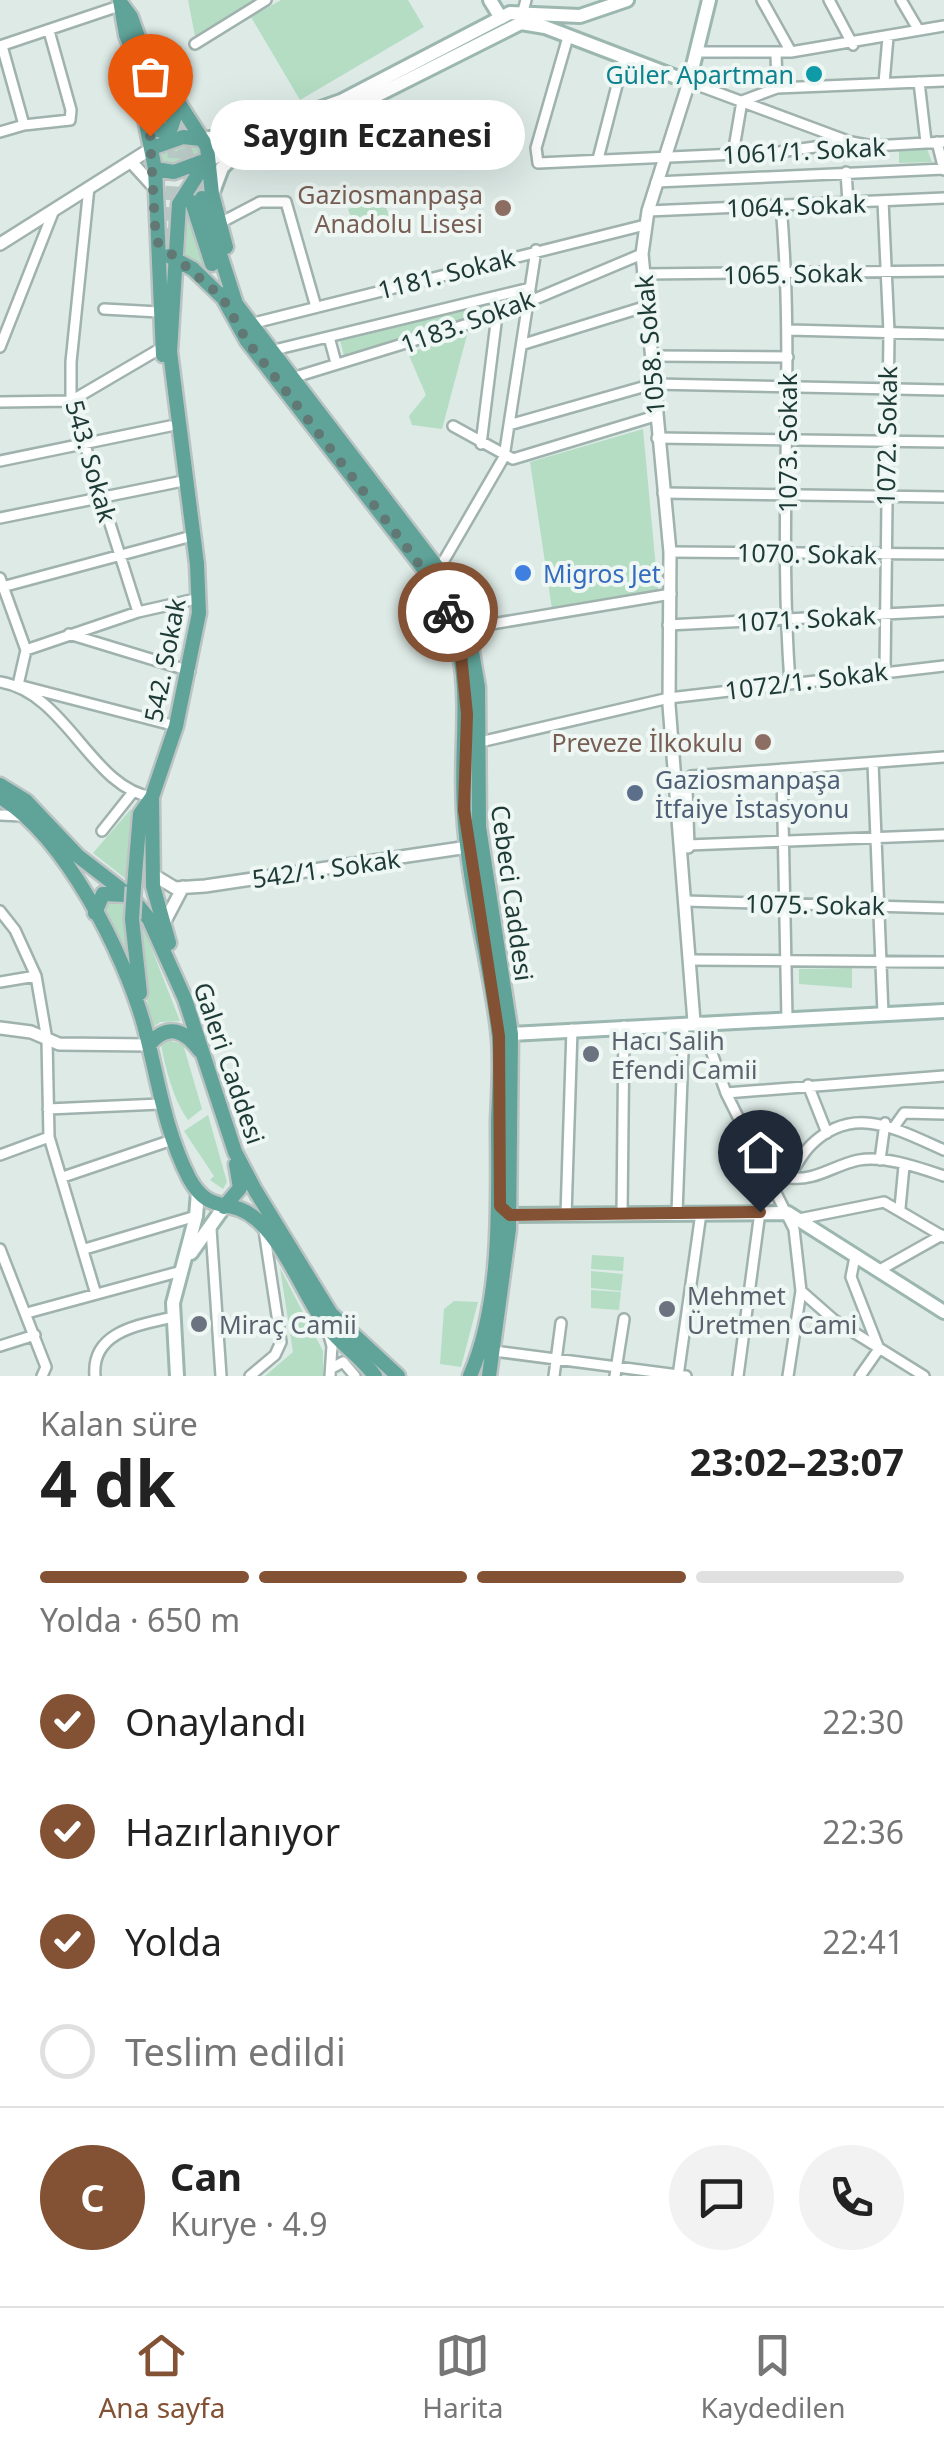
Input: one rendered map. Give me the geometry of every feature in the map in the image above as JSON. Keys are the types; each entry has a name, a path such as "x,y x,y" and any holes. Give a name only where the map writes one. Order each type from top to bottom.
{"main road":[{"path":"490,0 501,18"},
{"path":"509,0 580,16"},
{"path":"568,37 570,25 580,16 628,0"},
{"name":"1058. Sokak","path":"689,82 709,0"},
{"path":"121,2 132,17 135,45 160,124 183,137 201,139 248,134 341,101 525,6"},
{"path":"155,169 174,172 364,102 516,25 535,24 689,82"},
{"path":"135,45 160,124"},
{"path":"160,124 201,139"},
{"name":"542. Sokak","path":"160,124 155,169 159,312 170,426 183,476"},
{"path":"201,139 208,160 202,198 220,224 245,318"},
{"path":"202,198 226,162 245,145"},
{"name":"542. Sokak","path":"143,1022 132,919 140,814 152,796 176,726 190,671 200,598 170,364 174,283 171,262 180,204 208,160"},
{"name":"Cebeci Caddesi","path":"202,198 222,297 247,341 438,575 461,655 467,714 464,810 475,846 505,1035 510,1215 490,1376"},
{"name":"Cebeci Caddesi","path":"202,198 228,288 245,318 438,575 468,628 478,687 480,742 475,846"},
{"path":"156,241 171,262 199,276 222,297"},
{"path":"162,347 171,262"},
{"path":"174,283 182,276 199,276"},
{"name":"Galeri Caddesi","path":"0,784 26,801 78,856 132,892 176,976 234,1152 331,1314 398,1376"},
{"path":"152,796 152,874 176,976"},
{"path":"0,797 26,816 96,913 143,1022 160,1104 172,1140 198,1192 210,1204 249,1214 264,1228 325,1325 375,1376"},
{"path":"96,913 103,894 132,892"},
{"path":"505,1035 944,1011"},
{"path":"148,1045 165,1031 180,1031 206,1060"},
{"name":"Cebeci Caddesi","path":"470,1376 487,1318 505,1035"},
{"path":"180,1267 240,1188 234,1152"},
{"path":"177,1376 172,1317 198,1192"},
{"path":"497,1200 510,1215 760,1212 793,1216 944,1312"}],"street":[{"path":"195,44 266,0"},
{"path":"762,0 791,52"},
{"path":"829,0 854,45"},
{"path":"901,0 918,29"},
{"path":"24,125 1,46 49,32 121,2"},
{"path":"699,52 791,52 854,45 944,26"},
{"path":"0,132 70,120 71,110 49,32"},
{"path":"884,83 888,36"},
{"name":"1061/1. Sokak","path":"568,37 536,160 779,152 851,142 936,142"},
{"path":"776,53 777,88"},
{"path":"598,159 624,58"},
{"path":"742,102 777,88 944,81"},
{"path":"689,82 851,142"},
{"name":"1058. Sokak","path":"689,82 648,211 642,254 670,552 669,698 684,777 693,1023"},
{"path":"656,182 943,170 919,82"},
{"path":"733,154 742,102"},
{"path":"0,244 128,164 160,124"},
{"path":"886,145 890,171"},
{"path":"779,152 782,176"},
{"path":"128,164 155,169"},
{"path":"128,164 156,192"},
{"path":"846,172 848,202"},
{"name":"543. Sokak","path":"89,187 70,362 71,401 138,612"},
{"name":"1064. Sokak","path":"648,211 944,198"},
{"name":"1072. Sokak","path":"883,201 890,332 886,390 885,671"},
{"path":"220,224 260,202 286,202 316,307"},
{"name":"1073. Sokak","path":"781,205 789,330 786,618 790,682"},
{"path":"0,347 55,208"},
{"name":"1181. Sokak","path":"245,318 316,307 645,225"},
{"path":"438,575 504,457 536,250"},
{"name":"1183. Sokak","path":"289,378 496,314 642,254"},
{"name":"1065. Sokak","path":"643,274 944,271"},
{"path":"268,352 530,288"},
{"path":"524,344 647,306"},
{"path":"104,309 159,312"},
{"path":"481,444 496,314"},
{"path":"789,330 944,334"},
{"path":"329,337 336,362"},
{"path":"0,402 71,401 162,347"},
{"path":"651,356 788,357"},
{"path":"508,426 653,384 944,390"},
{"path":"453,426 504,457 520,458 656,416"},
{"path":"0,462 170,426"},
{"path":"657,438 944,442"},
{"path":"0,518 183,476"},
{"path":"663,494 944,497"},
{"path":"18,685 26,650 1,584 192,536"},
{"name":"1070. Sokak","path":"670,552 944,554"},
{"path":"468,628 670,594"},
{"path":"26,650 138,612 200,598"},
{"name":"1071. Sokak","path":"668,625 944,612"},
{"path":"103,644 107,622"},
{"path":"68,633 190,671"},
{"name":"1072/1. Sokak","path":"480,742 669,698 944,666"},
{"path":"0,682 176,726"},
{"path":"18,685 64,722 133,792 152,796"},
{"path":"684,777 944,757"},
{"path":"873,763 882,1014"},
{"path":"782,769 787,1019"},
{"path":"102,831 133,792"},
{"path":"0,816 26,816"},
{"path":"685,845 944,835"},
{"name":"542/1. Sokak","path":"183,887 475,846"},
{"path":"152,874 164,886 183,887 163,925"},
{"name":"1075. Sokak","path":"686,900 944,908"},
{"path":"0,911 15,930 36,976 48,1040 48,1136 96,1291"},
{"path":"690,960 944,962"},
{"path":"0,982 36,976"},
{"path":"693,1023 793,1216 801,1292 788,1376"},
{"path":"677,1213 693,1023"},
{"path":"622,1214 624,1026"},
{"path":"0,1028 31,1032 75,1046 148,1045"},
{"path":"566,1215 572,1029"},
{"path":"726,1093 944,1076"},
{"path":"808,1085 828,1132"},
{"path":"48,1109 160,1104"},
{"path":"880,1160 890,1125 904,1113 944,1114"},
{"path":"790,1178 807,1148 828,1132 868,1121 890,1125 944,1150"},
{"path":"0,1155 48,1136"},
{"path":"63,1177 172,1140"},
{"path":"775,1186 790,1178 812,1178 859,1160 880,1160 944,1176"},
{"path":"900,1208 904,1166"},
{"path":"793,1216 884,1202 943,1236 878,1271"},
{"path":"738,1376 760,1212"},
{"path":"678,1376 700,1213"},
{"path":"85,1249 196,1216"},
{"path":"212,1224 210,1250 221,1376"},
{"path":"250,1376 275,1355 282,1342 264,1228"},
{"path":"0,1250 5,1279 27,1313 46,1367 42,1376"},
{"path":"855,1257 851,1277 879,1349"},
{"path":"27,1313 180,1267"},
{"path":"801,1292 879,1349 924,1376"},
{"path":"96,1376 98,1351 108,1340 122,1330 172,1317"},
{"path":"616,1371 624,1319"},
{"path":"554,1376 561,1323"},
{"path":"325,1325 332,1346 331,1372"},
{"path":"0,1346 34,1335"},
{"path":"860,1376 879,1349"},
{"path":"494,1351 557,1356 616,1371 686,1376"},
{"path":"331,1372 344,1362 355,1376"}],"green space":[{"path":"188,0 261,0 196,41"},
{"path":"281,0 408,0 424,27 300,100 251,17"},
{"path":"187,142 198,145 198,160 179,168 160,165 163,152"},
{"path":"927,149 932,162 899,163 899,150"},
{"path":"383,198 389,216 355,228 348,209"},
{"path":"186,210 206,268 182,253"},
{"path":"501,303 498,308 344,356 339,336"},
{"path":"467,335 442,429 412,425 409,416 426,395 408,353"},
{"path":"643,429 658,590 552,609 530,462"},
{"path":"131,809 126,879 93,853"},
{"path":"114,898 125,906 132,976 102,905"},
{"path":"140,919 180,1021 160,1022 150,1030"},
{"path":"852,968 852,988 799,984 799,969"},
{"path":"167,1040 183,1044 202,1109 188,1120 168,1074 161,1045"},
{"path":"208,1115 227,1182 223,1189 210,1180 214,1176 184,1131"},
{"path":"592,1255 624,1257 623,1271 591,1269"},
{"path":"280,1268 323,1351 323,1376 265,1376 293,1352"},
{"path":"591,1271 623,1274 621,1291 591,1288"},
{"path":"591,1290 621,1292 619,1310 591,1308"},
{"path":"454,1301 478,1302 461,1367 440,1364 444,1309"}],"tunnel":[{"path":"177,128 202,198"},
{"path":"167,263 175,151"}],"way so far":[{"path":"150,136 155,169 156,241 161,249 193,270 222,297 247,341 415,558 448,612"}],"place":[{"name":"Güler Apartman","path":"814,74"},
{"name":"Saygın Eczanesi","path":"150,136"},
{"name":"Gaziosmanpaşa Anadolu Lisesi","path":"503,208"},
{"name":"Migros Jet","path":"523,573"},
{"name":"Preveze İlkokulu","path":"763,742"},
{"name":"Gaziosmanpaşa İtfaiye İstasyonu","path":"635,793"},
{"name":"Hacı Salih Efendi Camii","path":"591,1054"},
{"name":"Mehmet Üretmen Cami","path":"667,1309"},
{"name":"Miraç Camii","path":"199,1324"}],"route":[{"path":"448,612 461,655 467,714 464,810 468,847 499,1036 500,1206 510,1215 760,1212"}]}
